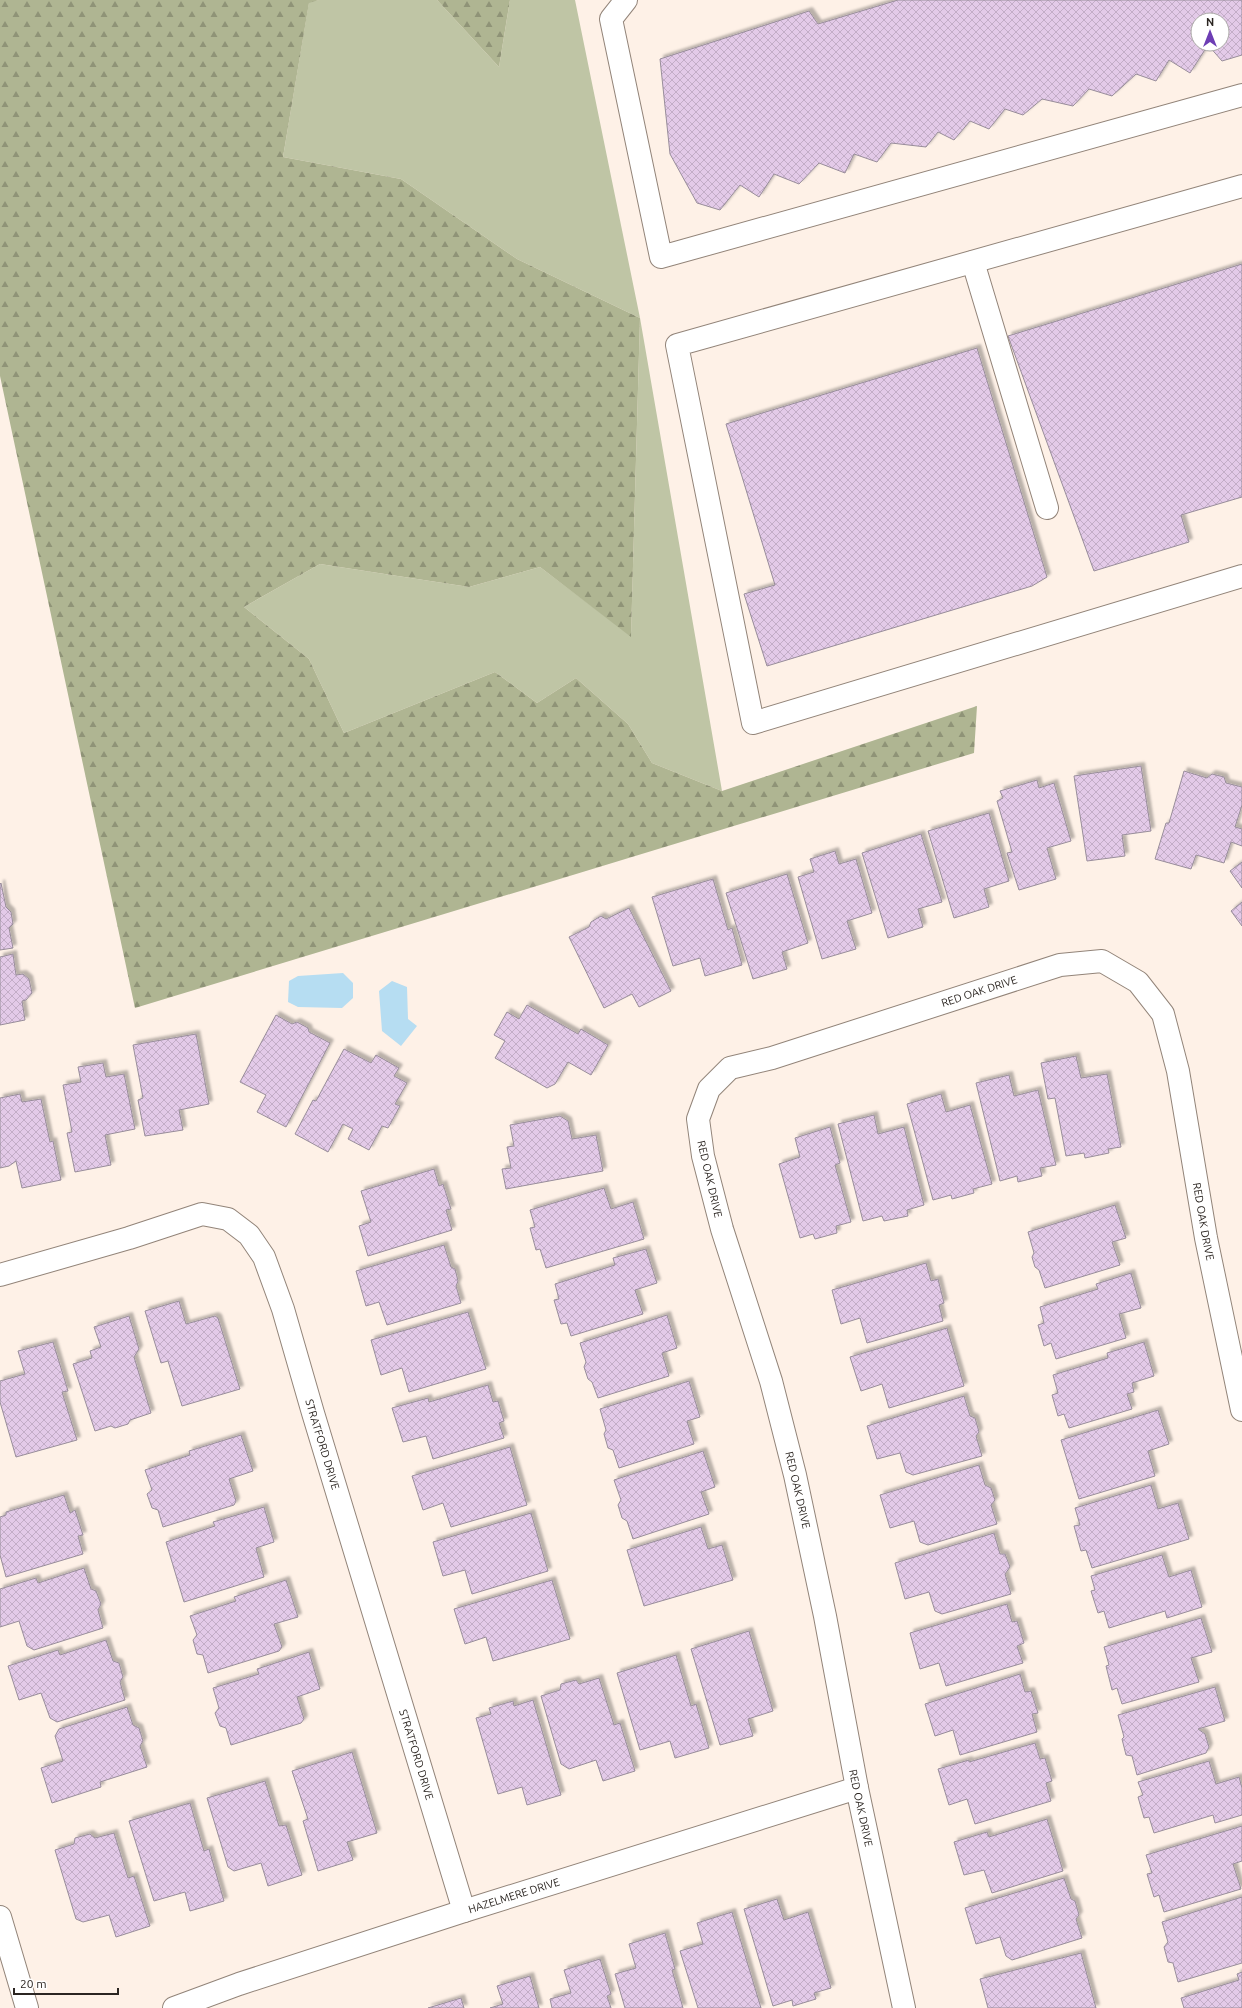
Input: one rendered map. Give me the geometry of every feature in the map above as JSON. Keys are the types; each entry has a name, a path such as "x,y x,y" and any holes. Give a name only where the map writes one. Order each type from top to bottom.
{"street":[{"path":"626,0 612,18 661,257 1242,95"},
{"path":"1242,186 677,345 753,723 1242,576"},
{"path":"973,262 1047,508"},
{"name":"RED OAK DRIVE","path":"904,2008 856,1788 825,1616 795,1475 771,1381 722,1229 703,1156 698,1119 709,1088 730,1068 772,1058 1060,965 1102,961 1138,982 1163,1014 1178,1071 1206,1238 1242,1410"},
{"name":"STRATFORD DRIVE","path":"0,1275 129,1238 202,1214 228,1219 249,1235 264,1257 283,1309 312,1413 464,1911"},
{"name":"HAZELMERE DRIVE","path":"174,2008 239,1984 464,1911 856,1788"},
{"path":"0,1917 27,2008"}],"green space":[{"path":"0,0 319,0 309,3 283,157 401,179 517,259 640,318 631,637 540,567 469,587 320,564 244,607 309,659 344,733 495,672 537,703 576,678 628,724 652,763 722,791 977,706 974,753 135,1008 0,376"},
{"path":"319,0 437,0 499,67 510,0 575,0 640,318 517,259 401,179 283,157 309,2"},
{"path":"437,0 510,0 499,67"},
{"path":"640,318 722,791 652,763 628,724 576,678 537,703 495,672 344,733 309,659 244,607 320,564 469,587 540,567 631,636"}],"water":[{"path":"343,973 353,983 353,998 342,1008 298,1007 288,1002 289,981 298,976"},
{"path":"392,981 407,987 408,1019 417,1026 401,1046 382,1031 379,991"}],"building":[{"path":"898,0 1242,0 1242,55 1222,61 1214,52 1230,52 1230,12 1190,12 1190,52 1204,52 1190,73 1169,60 1156,81 1136,74 1112,96 1089,89 1073,106 1042,99 1023,115 1005,109 989,129 970,121 954,140 938,132 926,147 891,143 877,162 854,154 845,173 819,163 799,184 774,174 759,197 740,185 720,210 697,203 670,154 660,59 809,11 818,24"},
{"path":"1242,264 1242,497 1181,515 1189,542 1094,571 1008,336"},
{"path":"977,348 1047,577 1032,586 767,666 744,594 775,585 726,424"},
{"path":"1141,766 1151,831 1122,835 1125,856 1087,861 1074,776"},
{"path":"1184,771 1207,778 1212,774 1224,777 1226,783 1242,787 1242,805 1235,827 1242,829 1242,846 1231,842 1224,863 1196,855 1191,869 1155,859 1166,823 1169,823"},
{"path":"1037,780 1039,788 1054,783 1071,841 1047,848 1056,879 1019,890 1007,853 1012,852 997,801 1003,798 1000,791"},
{"path":"989,813 1009,881 984,889 989,907 954,918 928,831"},
{"path":"921,834 942,902 918,909 923,927 888,938 862,853"},
{"path":"835,851 839,864 856,859 872,913 847,921 856,949 822,959 798,877 814,872 810,859"},
{"path":"1242,862 1242,888 1230,871"},
{"path":"787,874 808,943 782,952 787,969 753,979 726,893"},
{"path":"713,879 728,930 732,928 742,965 705,976 700,958 673,966 652,897"},
{"path":"1,883 6,907 11,912 13,924 9,928 13,948 0,950 0,884"},
{"path":"1242,902 1242,926 1231,911"},
{"path":"629,908 671,991 639,1007 632,994 604,1008 569,937 589,927 591,922 601,916 606,919"},
{"path":"13,954 16,975 23,974 29,979 32,993 26,1000 22,1001 25,1020 0,1025 0,957"},
{"path":"527,1005 578,1034 581,1029 608,1045 591,1075 568,1062 555,1084 547,1088 495,1058 505,1041 494,1035 507,1012 519,1019"},
{"path":"276,1015 292,1024 297,1022 308,1028 309,1032 330,1043 286,1127 257,1112 266,1095 240,1082"},
{"path":"196,1034 209,1104 179,1110 183,1130 145,1136 138,1100 143,1098 133,1045"},
{"path":"344,1049 371,1063 376,1055 399,1068 394,1076 407,1083 395,1104 400,1106 388,1128 382,1126 369,1150 348,1139 353,1129 343,1124 328,1152 295,1134 313,1100 316,1101"},
{"path":"1076,1056 1081,1078 1107,1074 1121,1147 1108,1149 1109,1153 1085,1158 1084,1153 1066,1156 1055,1098 1048,1099 1041,1063"},
{"path":"103,1063 106,1077 124,1074 135,1129 105,1135 111,1165 75,1172 67,1133 72,1132 63,1085 81,1082 78,1067"},
{"path":"1009,1075 1014,1096 1038,1090 1056,1165 1040,1168 1042,1176 1018,1182 1017,1176 1000,1181 976,1083"},
{"path":"20,1094 22,1102 41,1099 50,1142 53,1141 61,1180 22,1188 16,1161 9,1166 0,1168 0,1098"},
{"path":"941,1094 946,1112 970,1105 992,1184 973,1189 974,1193 952,1199 951,1195 933,1200 907,1104"},
{"path":"874,1115 878,1134 904,1127 924,1205 907,1210 908,1216 884,1221 882,1216 863,1221 838,1124"},
{"path":"560,1116 568,1121 572,1139 596,1135 603,1171 506,1189 502,1169 511,1168 507,1147 514,1146 510,1125"},
{"path":"830,1127 840,1163 835,1165 851,1222 836,1226 837,1233 815,1239 813,1234 800,1238 779,1164 800,1157 795,1138"},
{"path":"434,1169 439,1186 443,1184 451,1209 446,1210 452,1230 368,1256 359,1226 371,1222 361,1191"},
{"path":"604,1188 611,1209 633,1202 644,1239 546,1268 540,1249 536,1250 530,1228 535,1227 530,1210"},
{"path":"1115,1205 1126,1238 1112,1242 1120,1265 1045,1288 1039,1270 1035,1267 1032,1257 1034,1253 1028,1232"},
{"path":"444,1245 451,1267 455,1269 458,1281 456,1286 461,1303 387,1325 379,1302 366,1306 356,1271"},
{"path":"646,1249 657,1283 635,1290 643,1314 571,1336 567,1323 561,1324 554,1300 559,1299 555,1284 615,1265 613,1258"},
{"path":"926,1263 931,1281 938,1279 944,1303 939,1305 943,1321 867,1343 860,1318 841,1324 832,1290"},
{"path":"1131,1273 1141,1308 1119,1314 1126,1338 1056,1359 1051,1343 1044,1346 1038,1325 1044,1323 1040,1307 1098,1289 1096,1284"},
{"path":"179,1301 186,1324 215,1316 218,1318 240,1389 182,1406 168,1361 161,1363 145,1311"},
{"path":"468,1312 486,1369 409,1392 402,1368 381,1375 371,1340"},
{"path":"667,1315 677,1348 662,1353 669,1376 598,1398 592,1382 588,1379 584,1367 586,1362 580,1343"},
{"path":"129,1316 139,1349 134,1357 151,1413 130,1420 128,1424 115,1428 111,1426 95,1431 73,1364 92,1358 90,1351 101,1347 94,1327"},
{"path":"947,1328 964,1386 889,1408 882,1384 861,1391 850,1357"},
{"path":"53,1342 68,1391 62,1392 77,1440 16,1457 0,1402 0,1381 25,1374 18,1351"},
{"path":"1144,1342 1154,1376 1132,1383 1134,1392 1127,1394 1132,1409 1069,1428 1064,1414 1058,1416 1052,1395 1058,1393 1053,1375 1108,1358 1107,1353"},
{"path":"689,1381 700,1417 687,1421 694,1444 619,1468 613,1450 608,1448 604,1434 606,1430 600,1409"},
{"path":"488,1385 493,1402 498,1401 504,1421 499,1423 504,1438 433,1459 426,1436 403,1442 392,1408 428,1398 429,1402"},
{"path":"964,1396 970,1416 975,1418 979,1432 976,1436 982,1456 913,1475 906,1472 900,1453 877,1459 867,1426"},
{"path":"1158,1410 1169,1444 1148,1451 1155,1476 1079,1499 1061,1440"},
{"path":"241,1435 253,1471 229,1479 236,1501 234,1505 163,1527 158,1510 152,1508 147,1494 152,1490 145,1470 190,1455 189,1451"},
{"path":"510,1447 527,1505 451,1527 443,1503 423,1510 412,1476"},
{"path":"703,1451 715,1487 701,1492 709,1514 633,1539 627,1521 622,1518 618,1505 621,1500 614,1480"},
{"path":"979,1465 985,1485 991,1488 995,1500 991,1505 997,1524 928,1545 920,1542 914,1521 890,1528 880,1495"},
{"path":"1151,1485 1158,1509 1178,1503 1189,1539 1092,1568 1086,1550 1081,1551 1074,1526 1080,1525 1075,1508"},
{"path":"64,1495 70,1513 75,1510 83,1535 78,1536 83,1554 6,1577 0,1555 0,1517 6,1515 6,1512"},
{"path":"264,1507 274,1542 256,1548 264,1577 184,1602 166,1542 215,1526 213,1522"},
{"path":"531,1513 548,1571 472,1594 465,1570 443,1576 433,1542"},
{"path":"701,1527 708,1549 722,1545 733,1580 644,1606 627,1550"},
{"path":"994,1533 1000,1554 1005,1554 1010,1567 1005,1574 1011,1594 942,1614 935,1611 929,1592 905,1599 895,1563"},
{"path":"1162,1555 1169,1577 1191,1570 1202,1607 1167,1618 1165,1611 1109,1628 1104,1611 1098,1613 1091,1591 1095,1590 1091,1576"},
{"path":"84,1568 91,1589 96,1591 101,1604 98,1610 103,1628 34,1650 27,1646 19,1621 0,1627 0,1589 36,1578 38,1583"},
{"path":"286,1580 298,1617 274,1624 282,1647 279,1651 208,1673 203,1655 197,1654 193,1640 197,1635 190,1616 236,1601 234,1597"},
{"path":"552,1580 570,1639 493,1661 486,1637 465,1644 454,1609"},
{"path":"1007,1604 1012,1622 1017,1621 1024,1643 1017,1646 1023,1663 946,1686 939,1663 920,1669 910,1633"},
{"path":"1201,1618 1212,1652 1191,1658 1199,1682 1122,1704 1117,1688 1112,1690 1106,1666 1109,1665 1104,1647"},
{"path":"749,1631 773,1711 748,1719 753,1736 720,1745 691,1649"},
{"path":"106,1640 113,1661 119,1663 123,1677 120,1682 125,1700 57,1722 50,1718 41,1693 19,1700 8,1666 58,1650 60,1655"},
{"path":"309,1652 320,1689 297,1697 304,1719 301,1723 231,1745 226,1728 220,1726 215,1713 219,1708 213,1688 259,1674 257,1669"},
{"path":"676,1655 691,1706 696,1704 709,1748 675,1758 670,1741 640,1750 617,1673"},
{"path":"1020,1674 1025,1692 1031,1691 1038,1713 1032,1714 1037,1732 960,1755 953,1730 935,1736 925,1704"},
{"path":"599,1678 614,1725 620,1723 635,1771 603,1781 596,1760 569,1769 561,1764 541,1696 560,1690 561,1684 576,1680 579,1684"},
{"path":"1215,1687 1225,1721 1198,1729 1205,1734 1209,1747 1206,1753 1137,1775 1132,1756 1126,1755 1122,1739 1124,1737 1118,1715"},
{"path":"533,1700 561,1795 527,1805 522,1787 498,1794 476,1718 491,1714 489,1708 513,1701 514,1706"},
{"path":"127,1707 133,1725 139,1728 143,1741 140,1746 147,1767 100,1782 101,1787 52,1803 41,1768 63,1761 55,1736 59,1729"},
{"path":"1035,1743 1040,1759 1045,1758 1052,1781 1046,1783 1051,1801 975,1824 967,1799 949,1805 938,1769 969,1760 969,1762"},
{"path":"352,1752 377,1833 347,1842 353,1860 318,1871 303,1821 308,1819 292,1771"},
{"path":"1209,1761 1216,1784 1239,1777 1242,1788 1242,1815 1215,1823 1213,1815 1154,1833 1149,1817 1144,1818 1138,1797 1143,1795 1138,1782"},
{"path":"265,1781 279,1826 286,1825 302,1875 268,1886 261,1863 234,1871 228,1867 207,1798"},
{"path":"190,1803 204,1851 209,1849 224,1901 190,1911 185,1892 154,1901 129,1821"},
{"path":"1047,1819 1063,1871 992,1893 984,1870 964,1875 954,1842 987,1832 989,1837"},
{"path":"1242,1826 1242,1861 1233,1864 1241,1889 1164,1912 1159,1895 1154,1897 1147,1874 1152,1873 1146,1855"},
{"path":"114,1833 128,1878 134,1876 150,1926 116,1937 109,1915 83,1922 76,1919 55,1850 74,1844 75,1838 90,1834 95,1838"},
{"path":"1064,1878 1071,1899 1075,1901 1079,1915 1076,1919 1082,1938 1012,1960 1006,1956 1000,1937 976,1944 965,1908"},
{"path":"1242,1897 1242,1963 1178,1982 1173,1963 1168,1962 1164,1947 1168,1942 1162,1922"},
{"path":"777,1899 784,1920 808,1912 831,1988 814,1993 816,1999 793,2006 792,2000 773,2006 744,1909"},
{"path":"732,1912 761,2008 698,2008 680,1951 703,1944 697,1923"},
{"path":"665,1933 675,1969 672,1970 683,2008 625,2008 615,1974 636,1968 629,1944"},
{"path":"1081,1953 1096,2008 988,2008 980,1979"},
{"path":"600,1959 611,1994 607,1996 611,2008 552,2008 550,1999 571,1993 564,1970"},
{"path":"1242,1972 1242,2008 1184,2008 1181,1998 1239,1980 1237,1974"},
{"path":"530,1976 539,2008 490,2008 503,2004 497,1986"},
{"path":"461,1998 464,2008 428,2008"}]}
